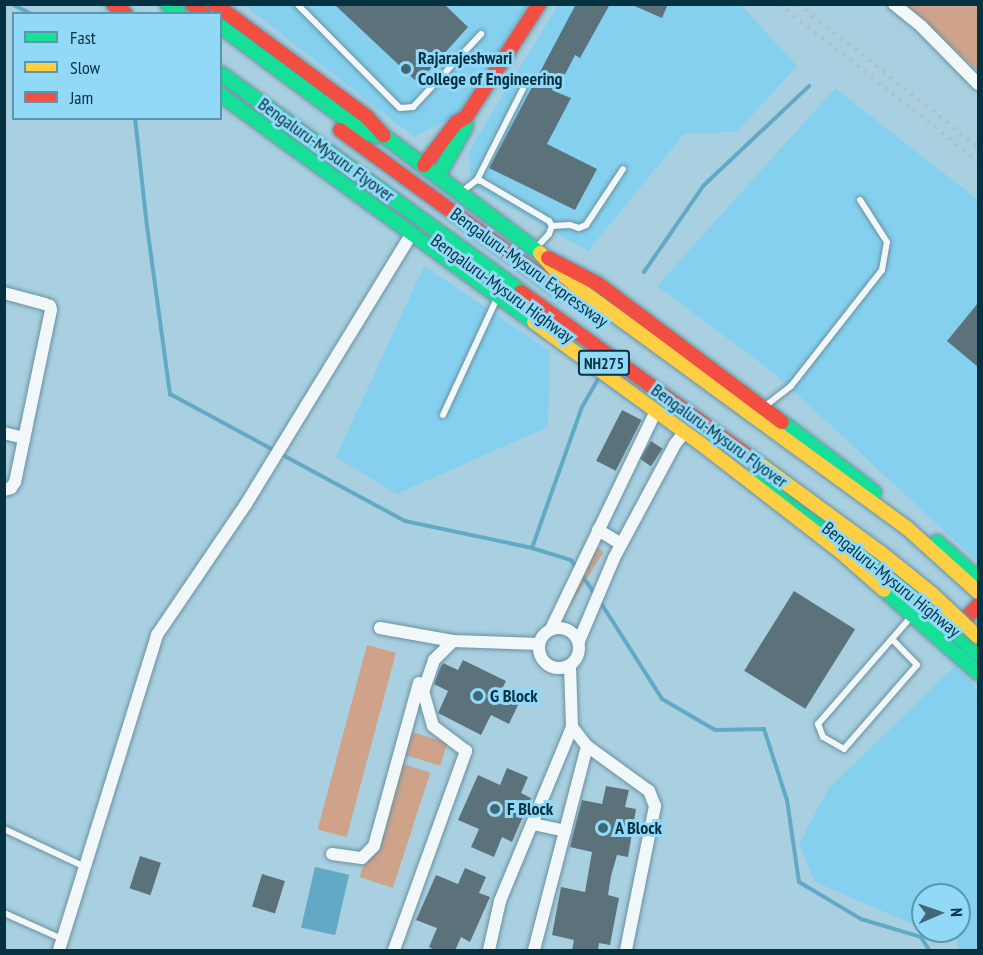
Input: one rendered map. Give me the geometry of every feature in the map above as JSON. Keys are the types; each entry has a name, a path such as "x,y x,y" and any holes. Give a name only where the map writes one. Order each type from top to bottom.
{"main road":[{"name":"Bengaluru-Mysuru Expressway","path":"215,4 367,117 384,136 538,252 560,275 809,449 956,558 978,580"},
{"path":"424,165 456,123 466,117 539,4"},
{"name":"Bengaluru-Mysuru Expressway","path":"222,27 364,133 384,136"},
{"name":"Bengaluru-Mysuru Expressway","path":"222,45 894,533 978,604"},
{"name":"Bengaluru-Mysuru Flyover","path":"222,74 880,552 931,593 978,637"},
{"name":"Bengaluru-Mysuru Highway","path":"222,84 701,432 925,604 978,654"},
{"name":"NH275","path":"222,95 684,433 841,552 914,614 978,673"},
{"path":"438,176 465,128 466,117"},
{"name":"Bengaluru-Mysuru Expressway","path":"538,252 598,284 764,408 978,592"},
{"path":"954,631 978,604"}],"street":[{"path":"894,4 922,27 978,84"},
{"path":"61,945 157,635 253,494 412,233"},
{"path":"4,293 45,304 50,306 51,310 15,482 11,488 4,490"},
{"path":"655,413 551,629 539,645 539,651 545,663 557,669 570,666 579,655 579,641 614,558 675,444 684,433"},
{"path":"4,434 24,438"},
{"path":"598,530 621,544"},
{"path":"380,628 453,641 539,645"},
{"path":"551,629 564,628 575,635 579,641"},
{"path":"394,951 466,752 433,726 423,692 434,660 453,641"},
{"path":"332,854 362,858 374,846 426,661 434,660"},
{"path":"489,951 500,901 572,727 570,666"},
{"path":"572,727 587,746 649,791 655,806 626,951"},
{"path":"534,951 587,746"},
{"path":"533,824 565,831"}],"lane":[{"path":"297,4 400,108 413,107 481,34"},
{"path":"461,193 477,180 523,89"},
{"path":"552,226 561,224 579,228 586,225 623,170"},
{"path":"477,180 543,218 552,226"},
{"path":"764,408 791,386 882,270 887,242 860,200"},
{"path":"538,252 552,226"},
{"path":"443,415 498,296"},
{"path":"892,639 917,665 844,749 823,736 818,724 892,639 914,614"},
{"path":"4,829 85,867"},
{"path":"4,913 61,945"}],"shaded area":[{"name":"Rajarajeshwari College of Engineering","path":"244,5 527,5 459,114 414,137"},
{"path":"558,5 741,5 797,66 737,132 684,134 588,251 473,186 470,172 469,151"},
{"path":"905,5 978,5 978,71"},
{"path":"835,88 978,200 978,562 774,373 657,286"},
{"path":"424,266 550,351 548,427 397,494 336,457"},
{"path":"596,547 604,552 551,637 543,632"},
{"path":"367,645 396,653 347,837 318,829"},
{"path":"955,666 978,690 978,950 957,950 957,943 971,943 971,883 911,883 911,923 815,882 799,844 828,789"},
{"path":"412,732 447,743 440,766 405,755"},
{"path":"397,762 430,773 393,888 360,877"},
{"path":"315,867 349,875 335,935 301,927"}],"building":[{"path":"334,4 444,4 468,27 418,83"},
{"path":"576,4 610,4 580,58 575,55 556,92 571,98 547,144 597,169 575,210 489,168"},
{"path":"630,4 668,4 662,18"},
{"path":"978,303 978,367 947,341"},
{"path":"622,410 642,420 616,471 596,461"},
{"path":"651,441 663,449 651,466 639,458"},
{"path":"794,591 855,629 805,709 744,671"},
{"name":"G Block","path":"463,660 506,681 501,691 520,701 509,724 491,715 481,735 438,713 448,691 434,684 440,668 443,663 458,670"},
{"name":"F Block","path":"507,768 528,777 521,793 531,798 512,842 502,837 494,857 471,847 479,829 458,820 478,775 500,785"},
{"path":"606,786 629,790 625,807 636,809 628,857 617,855 611,876 608,895 619,898 610,945 599,943 598,951 572,951 574,940 552,935 561,887 585,892 592,852 570,847 582,800 602,804"},
{"path":"140,856 161,863 150,895 129,888"},
{"path":"465,868 486,877 479,893 490,897 470,942 461,937 455,951 436,951 429,947 437,928 416,920 436,875 458,884"},
{"path":"262,874 285,881 275,914 252,907"}],"waterway":[{"path":"12,4 27,12"},
{"path":"644,272 703,186 809,86"},
{"path":"135,120 170,394 405,521 532,548 571,560 595,594"},
{"path":"532,548 582,407 599,377"},
{"path":"599,600 662,699 715,730 764,729 787,800 799,882 861,919 921,937 929,950"}],"railway":[{"path":"779,4 978,161"},
{"path":"798,4 978,147"}],"traffic: fast":[{"path":"167,4 177,12"},
{"path":"222,27 364,133 384,136 540,253"},
{"path":"222,74 521,292"},
{"path":"222,95 534,322"},
{"path":"438,176 465,128 466,117"},
{"path":"782,422 874,492"},
{"path":"760,477 925,604 978,654"},
{"path":"937,542 976,577"},
{"path":"884,590 978,673"}],"traffic: slow":[{"path":"540,253 560,275 907,528 978,592"},
{"path":"534,322 700,443 841,552 884,590"},
{"path":"750,457 880,552 931,593 978,637"}],"traffic: jam":[{"path":"113,4 123,12"},
{"path":"192,4 202,12"},
{"path":"215,4 367,117 384,136"},
{"path":"424,165 456,123 466,117 539,4"},
{"path":"340,130 562,292"},
{"path":"548,258 598,284 782,422"},
{"path":"521,292 750,457"},
{"path":"954,631 978,605"}],"place":[{"name":"Rajarajeshwari College of Engineering","path":"406,69"},
{"name":"G Block","path":"478,696"},
{"name":"F Block","path":"495,809"},
{"name":"A Block","path":"603,828"}]}
